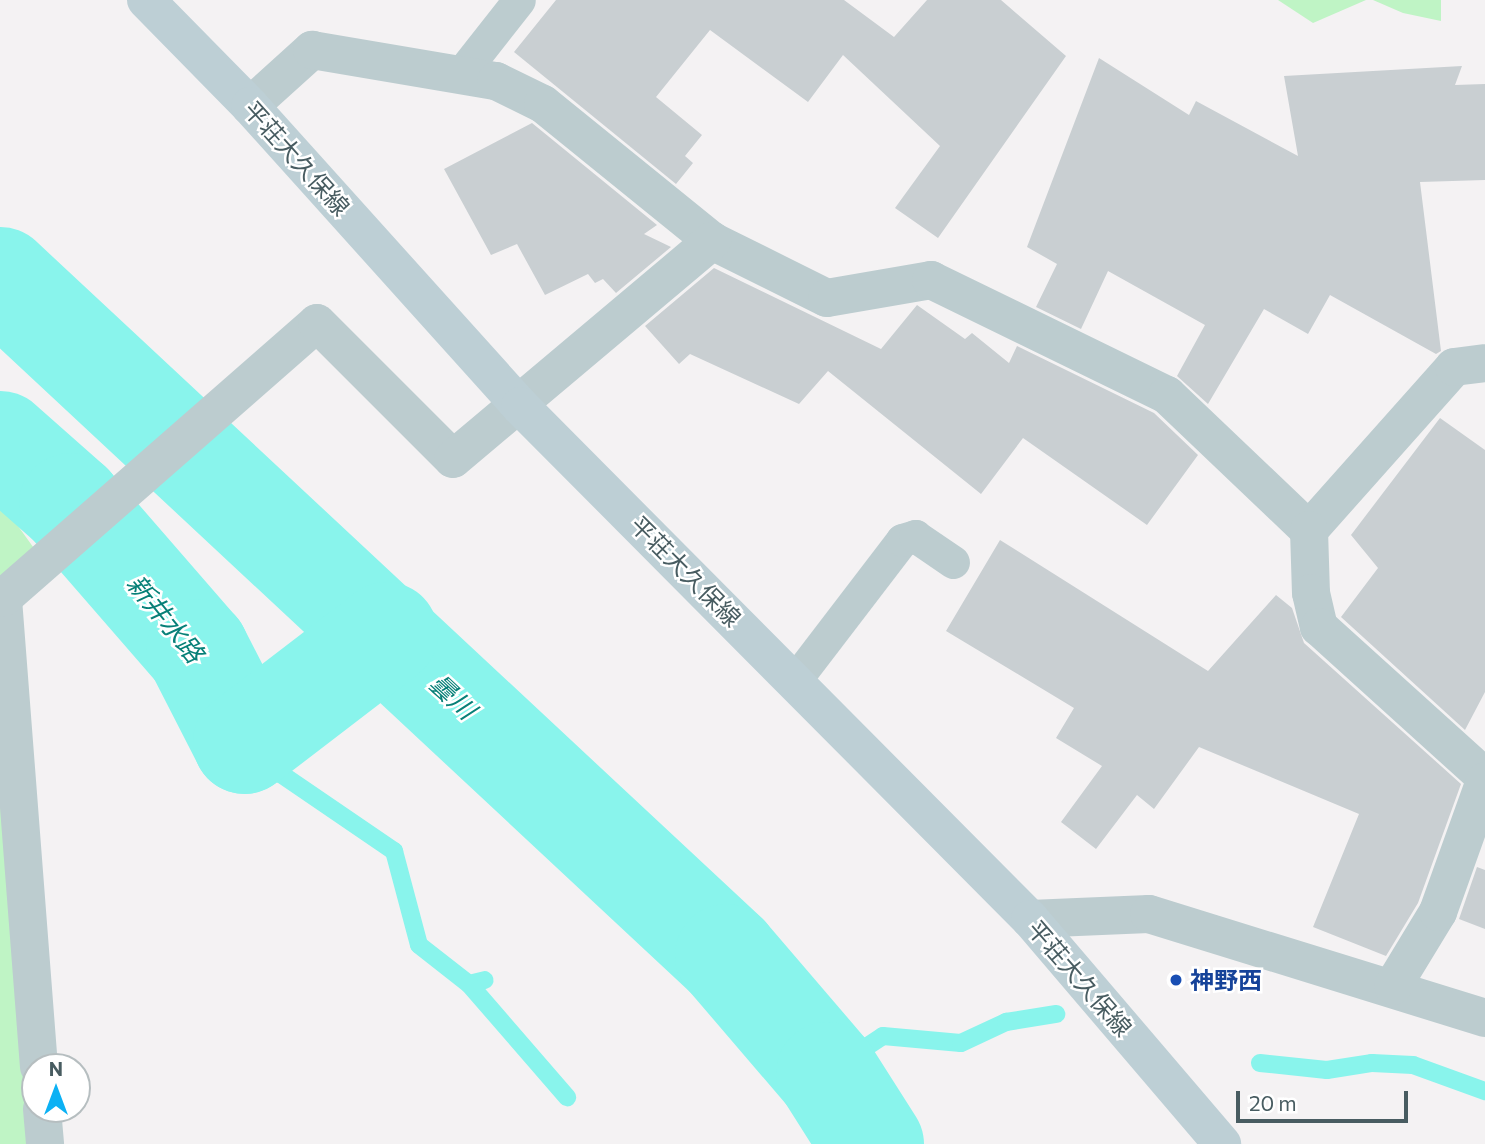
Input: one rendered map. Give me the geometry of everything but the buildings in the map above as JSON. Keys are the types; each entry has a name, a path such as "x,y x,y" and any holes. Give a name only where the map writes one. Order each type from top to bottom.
{"main road":[{"name":"平荘大久保線","path":"146,0 250,106 520,406 1030,919 1222,1144"}],"street":[{"path":"250,106 312,50 496,81 543,104 712,242 827,298 931,280 1167,395 1309,530"},
{"path":"38,1053 3,598 317,323 453,459 520,406 712,242"},
{"path":"1393,986 1438,912 1485,779 1319,627 1311,593 1309,530 1454,368 1485,363"},
{"path":"1030,919 1149,914 1393,986 1485,1018"},
{"path":"43,1123 44,1144"}],"lane":[{"path":"460,75 519,0"},
{"path":"795,680 902,540 915,536 953,562"}],"green space":[{"path":"1278,0 1366,0 1313,23"},
{"path":"1373,0 1441,0 1441,21 1403,13"},
{"path":"0,501 36,551 18,623 35,1053 21,1053 21,1123 37,1123 38,1144 0,1144"}],"waterway":[{"name":"曇川","path":"0,278 726,955 827,1073 872,1144"},
{"name":"新井水路","path":"0,442 70,504 197,650 244,742 386,633"},
{"path":"244,742 281,774 394,851 419,945 469,984 485,980"},
{"path":"469,984 567,1097"},
{"path":"827,1073 883,1036 961,1043 1006,1022 1056,1014"},
{"path":"1260,1063 1327,1070 1372,1063 1413,1065 1485,1091"}],"place":[{"name":"神野西","path":"1176,980"}]}
